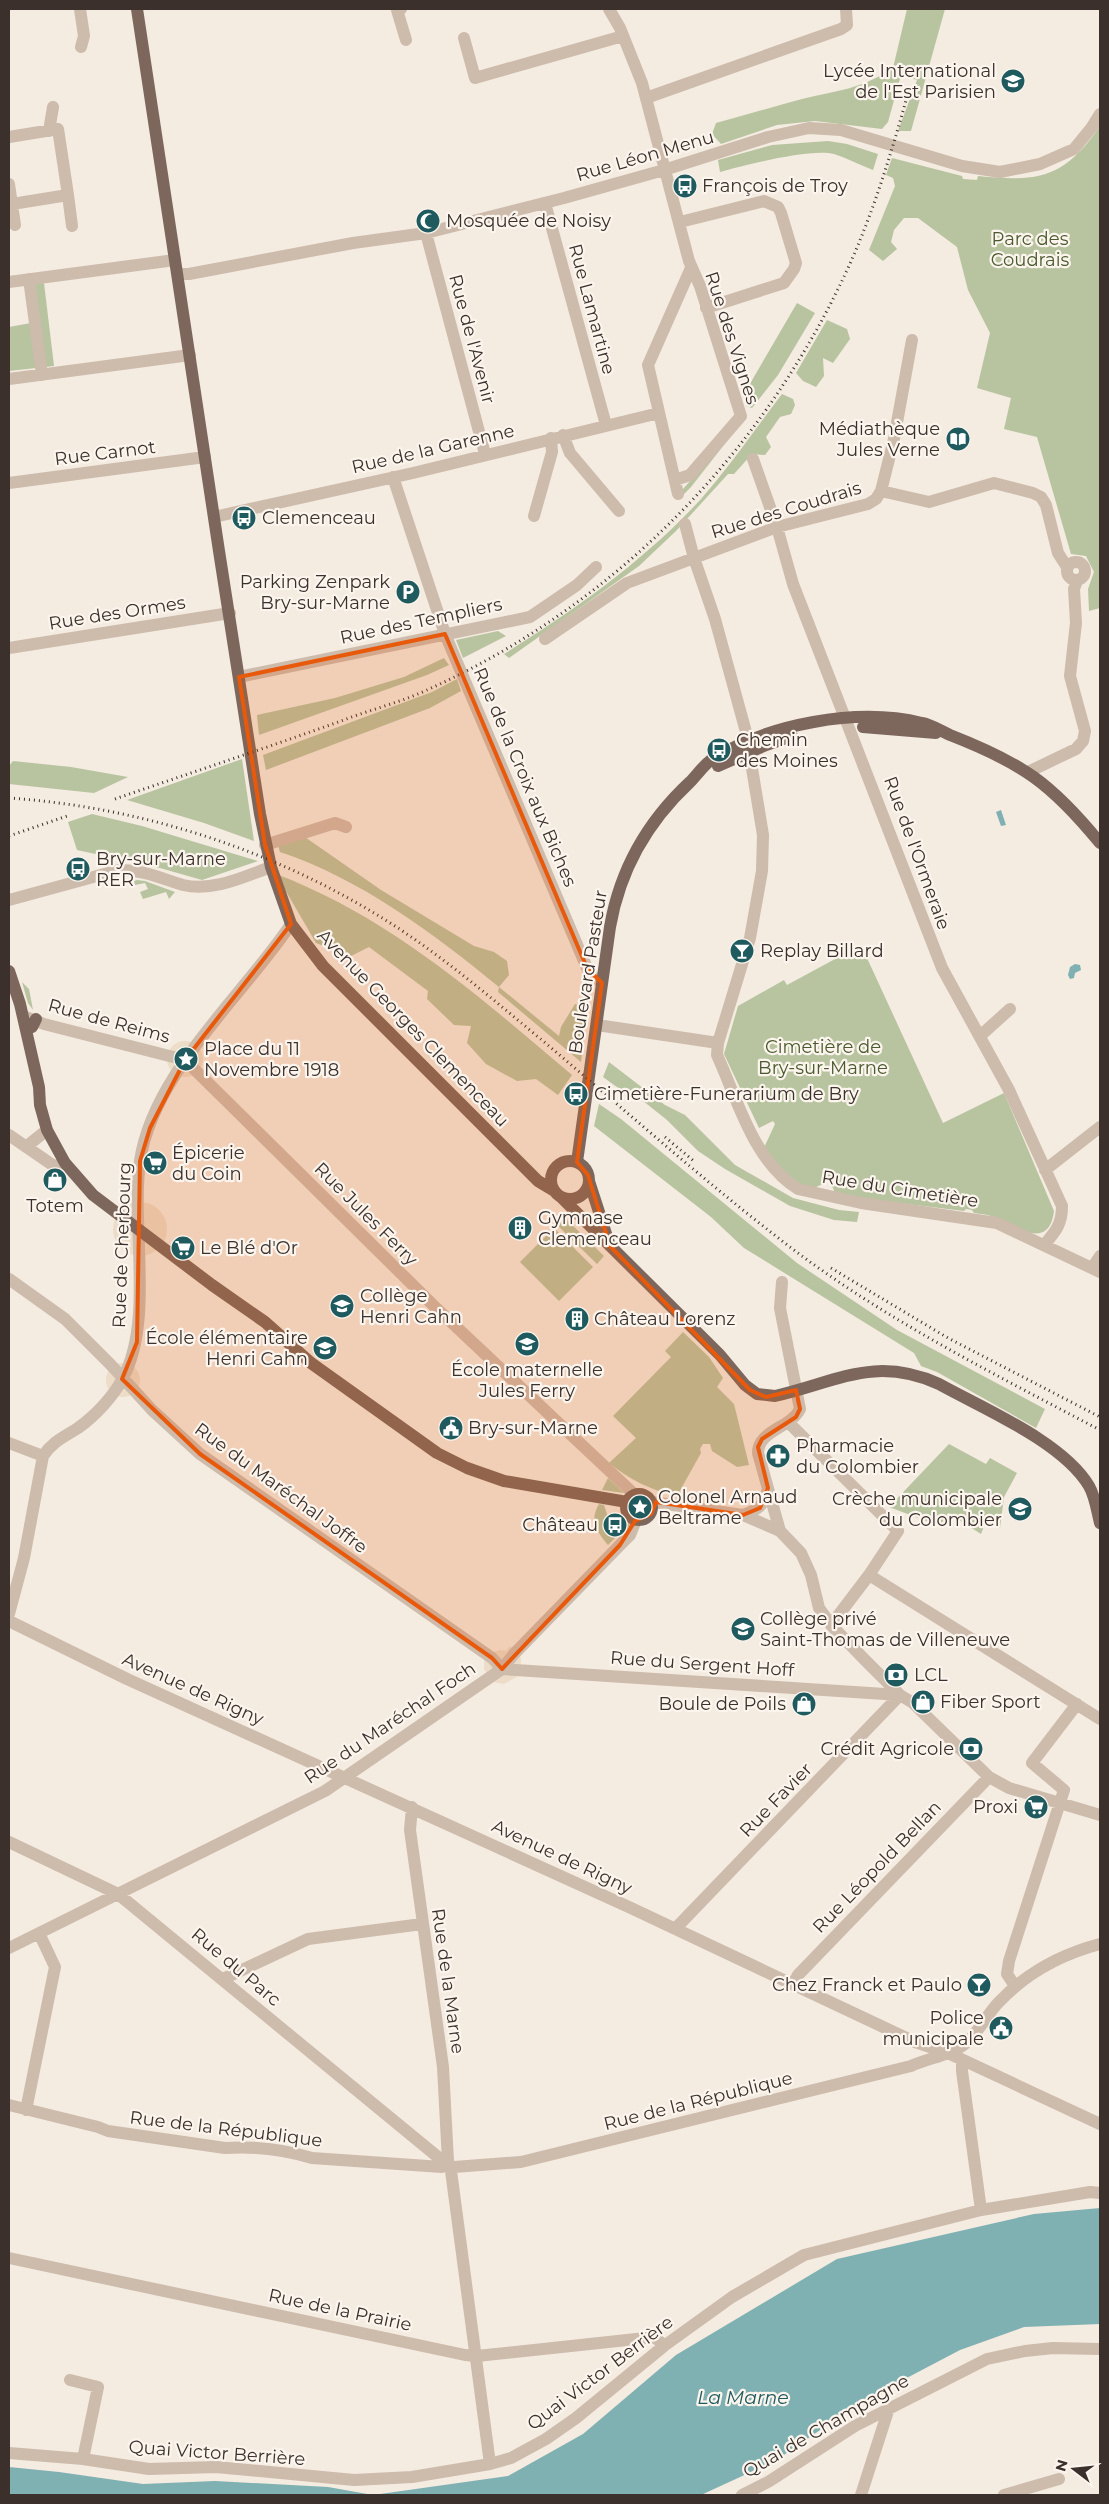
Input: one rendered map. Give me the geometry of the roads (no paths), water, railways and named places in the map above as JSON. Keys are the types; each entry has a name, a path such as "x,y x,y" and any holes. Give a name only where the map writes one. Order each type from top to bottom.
{"main road":[{"name":"Avenue Georges Clemenceau","path":"137,9 265,845 270,867 291,924 322,966 538,1181 557,1194 610,1246 720,1355 750,1390 766,1397 872,1370 920,1375 1050,1446 1071,1462 1090,1488 1100,1522"},
{"name":"Boulevard Pasteur","path":"577,1162 615,900 633,854 658,814 710,761 749,746 787,728 891,719 923,723 991,750 1028,772 1059,796 1100,843"},
{"path":"9,971 11,986 28,1022 39,1087 40,1105 47,1130 65,1163 92,1195 265,1322 316,1366 437,1453 476,1472 504,1481 631,1498 646,1495 652,1502 651,1514 644,1519 636,1520 628,1515 631,1498"},
{"path":"524,1166 541,1170 554,1169 564,1162 577,1162 586,1170 610,1246"},
{"path":"554,1169 550,1180 557,1194 567,1199 579,1197 587,1188 589,1182"}],"street":[{"path":"80,9 84,36 81,47"},
{"path":"401,9 398,10 406,40"},
{"name":"Rue des Vignes","path":"609,9 623,36 646,98 691,268 706,308 740,416 690,475 675,480"},
{"path":"646,98 841,30 847,25 846,9"},
{"path":"464,38 476,78 623,36"},
{"path":"49,130 53,107"},
{"name":"Rue Léon Menu","path":"178,274 189,274 352,243 426,232 545,203 664,170 768,137 809,128 841,130 962,166 1000,172 1040,164 1074,149 1100,114"},
{"path":"9,137 58,129 72,226"},
{"path":"9,184 15,225"},
{"path":"12,204 68,195"},
{"path":"680,222 764,201 778,207 781,212 796,263 788,280 784,283 706,308"},
{"name":"Rue Lamartine","path":"545,203 606,425"},
{"name":"Rue de l'Avenir","path":"426,232 485,454"},
{"path":"9,282 175,260"},
{"path":"678,494 648,365 691,268"},
{"path":"29,279 42,375"},
{"name":"Rue des Coudrais","path":"545,639 614,590 777,527 868,504 876,499 882,491 894,439 912,340"},
{"path":"9,379 190,355"},
{"name":"Rue de la Garenne","path":"214,517 659,413"},
{"path":"557,437 619,510"},
{"path":"534,516 557,437"},
{"name":"Rue Carnot","path":"9,483 205,457"},
{"name":"Rue de l'Ormeraie","path":"753,459 777,527 793,584 942,968 1009,1090 1062,1206 1062,1218 1059,1228 1045,1244"},
{"name":"Rue de la Croix aux Biches","path":"393,476 445,634 587,968 594,978 602,983"},
{"path":"882,491 929,502 994,483 1034,493 1041,497 1046,504 1058,553 1067,567 1076,562 1084,567 1085,574 1077,581 1074,589 1076,623 1070,676 1085,731 1083,741 1076,749 1028,772"},
{"path":"597,1025 718,1043 750,938 762,871 763,835 749,746 716,619 694,558 685,524"},
{"name":"Rue des Templiers","path":"239,677 530,617 577,585 596,567"},
{"name":"Rue des Ormes","path":"9,648 230,613"},
{"path":"265,845 335,823 346,828"},
{"path":"9,900 119,870 136,870 184,885 213,886 270,867"},
{"name":"Rue de Cherbourg","path":"43,1456 50,1445 79,1427 98,1411 122,1379 137,1342 140,1161 150,1128 164,1094 185,1060 291,924"},
{"path":"980,1036 1010,1010"},
{"name":"Rue de Reims","path":"28,1022 44,1024 185,1060"},
{"name":"Rue du Cimetière","path":"718,1043 718,1056 759,1148 769,1163 789,1183 815,1194 861,1203 983,1220 1045,1244 1096,1270"},
{"name":"Rue Jules Ferry","path":"185,1060 631,1498"},
{"path":"1045,1170 1100,1127"},
{"path":"26,1146 47,1130"},
{"path":"9,1136 54,1166 65,1163"},
{"path":"1096,1270 1100,1256"},
{"name":"Rue du Maréchal Joffre","path":"9,1279 65,1319 157,1416 200,1454 484,1653 502,1669"},
{"path":"780,1531 758,1447 762,1439 796,1416 800,1409 780,1308 782,1282"},
{"path":"788,1422 897,1529 897,1534 869,1575 831,1625"},
{"path":"9,1443 43,1456 24,1558 9,1614"},
{"path":"743,1515 760,1508 766,1502 768,1488"},
{"path":"652,1502 743,1515 780,1531 801,1553 811,1576 819,1608 831,1625 900,1695 913,1703 988,1777 1009,1788 1100,1815"},
{"name":"Rue du Maréchal Foch","path":"9,1948 325,1792 346,1778 502,1669 514,1654 630,1535 636,1520"},
{"path":"869,1575 1100,1719"},
{"name":"Avenue de Rigny","path":"9,1621 127,1679 675,1929 914,2042 948,2053 1100,2124"},
{"name":"Rue du Sergent Hoff","path":"502,1669 900,1695"},
{"name":"Rue Favier","path":"675,1929 900,1695"},
{"path":"1015,1986 1007,1974 1009,1961 1064,1790 1032,1763 1077,1704"},
{"name":"Rue Léopold Bellan","path":"793,1984 798,1975 988,1777"},
{"name":"Rue de la Marne","path":"412,1808 410,1830 443,2067 448,2166 477,2356 490,2464"},
{"name":"Rue du Parc","path":"9,1842 118,1894 448,2166"},
{"path":"223,1979 308,1939 422,1924"},
{"path":"26,2110 55,1967 39,1933"},
{"name":"Rue de la République","path":"9,2106 98,2127 108,2132 225,2148 240,2147 298,2154 312,2158 429,2167 521,2162 911,2066 948,2053 967,2043 998,2003 1015,1986 1052,1961 1077,1950 1100,1944"},
{"path":"962,2060 982,2210"},
{"path":"423,2147 429,2155 429,2167"},
{"name":"Quai Victor Berrière","path":"9,2454 83,2459 149,2469 216,2467 354,2480 412,2478 490,2464 511,2458 546,2439 576,2418 664,2346 732,2297 804,2255 982,2210 1090,2192 1100,2193"},
{"name":"Rue de la Prairie","path":"9,2258 477,2356 655,2337 664,2346"},
{"name":"Quai de Champagne","path":"742,2495 774,2478 856,2426 970,2367 1004,2354 1053,2348 1100,2349"},
{"path":"70,2380 98,2387 83,2459"},
{"path":"861,2495 889,2408"},
{"path":"1004,2495 1052,2486"}],"water":[{"path":"1001,810 1006,825 1001,826 996,812"},
{"path":"1075,964 1080,965 1081,970 1075,973 1074,978 1070,979 1068,975 1070,967"},
{"name":"La Marne","path":"1100,2208 1100,2324 1024,2327 960,2350 861,2402 775,2461 701,2495 373,2495 508,2476 583,2434 676,2355 837,2259 1034,2214"},
{"path":"9,2467 143,2484 215,2481 328,2487 373,2495 9,2495"}],"railway":[{"path":"115,799 395,703 427,690 493,657 555,618 613,574 667,526 717,472 762,415 803,354 850,265 870,215 910,86"},
{"path":"9,798 58,803 106,811 154,821 201,835 293,870 379,916 463,976 543,1041 727,1197 827,1274 864,1299 941,1345 1100,1430"},
{"path":"9,836 70,815"},
{"path":"665,1137 695,1162"},
{"path":"831,1268 948,1338 1100,1417"}],"place":[{"name":"Lycée International de l'Est Parisien","path":"1013,81"},
{"name":"François de Troy","path":"685,186"},
{"name":"Mosquée de Noisy","path":"428,221"},
{"name":"Médiathèque Jules Verne","path":"958,439"},
{"name":"Clemenceau","path":"244,518"},
{"name":"Parking Zenpark Bry-sur-Marne","path":"408,592"},
{"name":"Chemin des Moines","path":"719,750"},
{"name":"Bry-sur-Marne RER","path":"78,869"},
{"name":"Replay Billard","path":"742,951"},
{"name":"Place du 11 Novembre 1918","path":"186,1059"},
{"name":"Cimetière-Funerarium de Bry","path":"576,1094"},
{"name":"Épicerie du Coin","path":"155,1163"},
{"name":"Totem","path":"55,1180"},
{"name":"Gymnase Clemenceau","path":"520,1228"},
{"name":"Le Blé d'Or","path":"183,1248"},
{"name":"Collège Henri Cahn","path":"342,1306"},
{"name":"Château Lorenz","path":"577,1319"},
{"name":"École maternelle Jules Ferry","path":"527,1344"},
{"name":"École élémentaire Henri Cahn","path":"325,1348"},
{"name":"Bry-sur-Marne","path":"451,1428"},
{"name":"Pharmacie du Colombier","path":"778,1456"},
{"name":"Colonel Arnaud Beltrame","path":"640,1507"},
{"name":"Crèche municipale du Colombier","path":"1020,1509"},
{"name":"Château","path":"615,1525"},
{"name":"Collège privé Saint-Thomas de Villeneuve","path":"743,1629"},
{"name":"LCL","path":"896,1675"},
{"name":"Fiber Sport","path":"923,1702"},
{"name":"Boule de Poils","path":"804,1704"},
{"name":"Crédit Agricole","path":"971,1749"},
{"name":"Proxi","path":"1036,1807"},
{"name":"Chez Franck et Paulo","path":"979,1985"},
{"name":"Police municipale","path":"1001,2028"}],"park label":[{"name":"Parc des Coudrais","path":"1030,249"},
{"name":"Cimetière de Bry-sur-Marne","path":"823,1057"}]}
